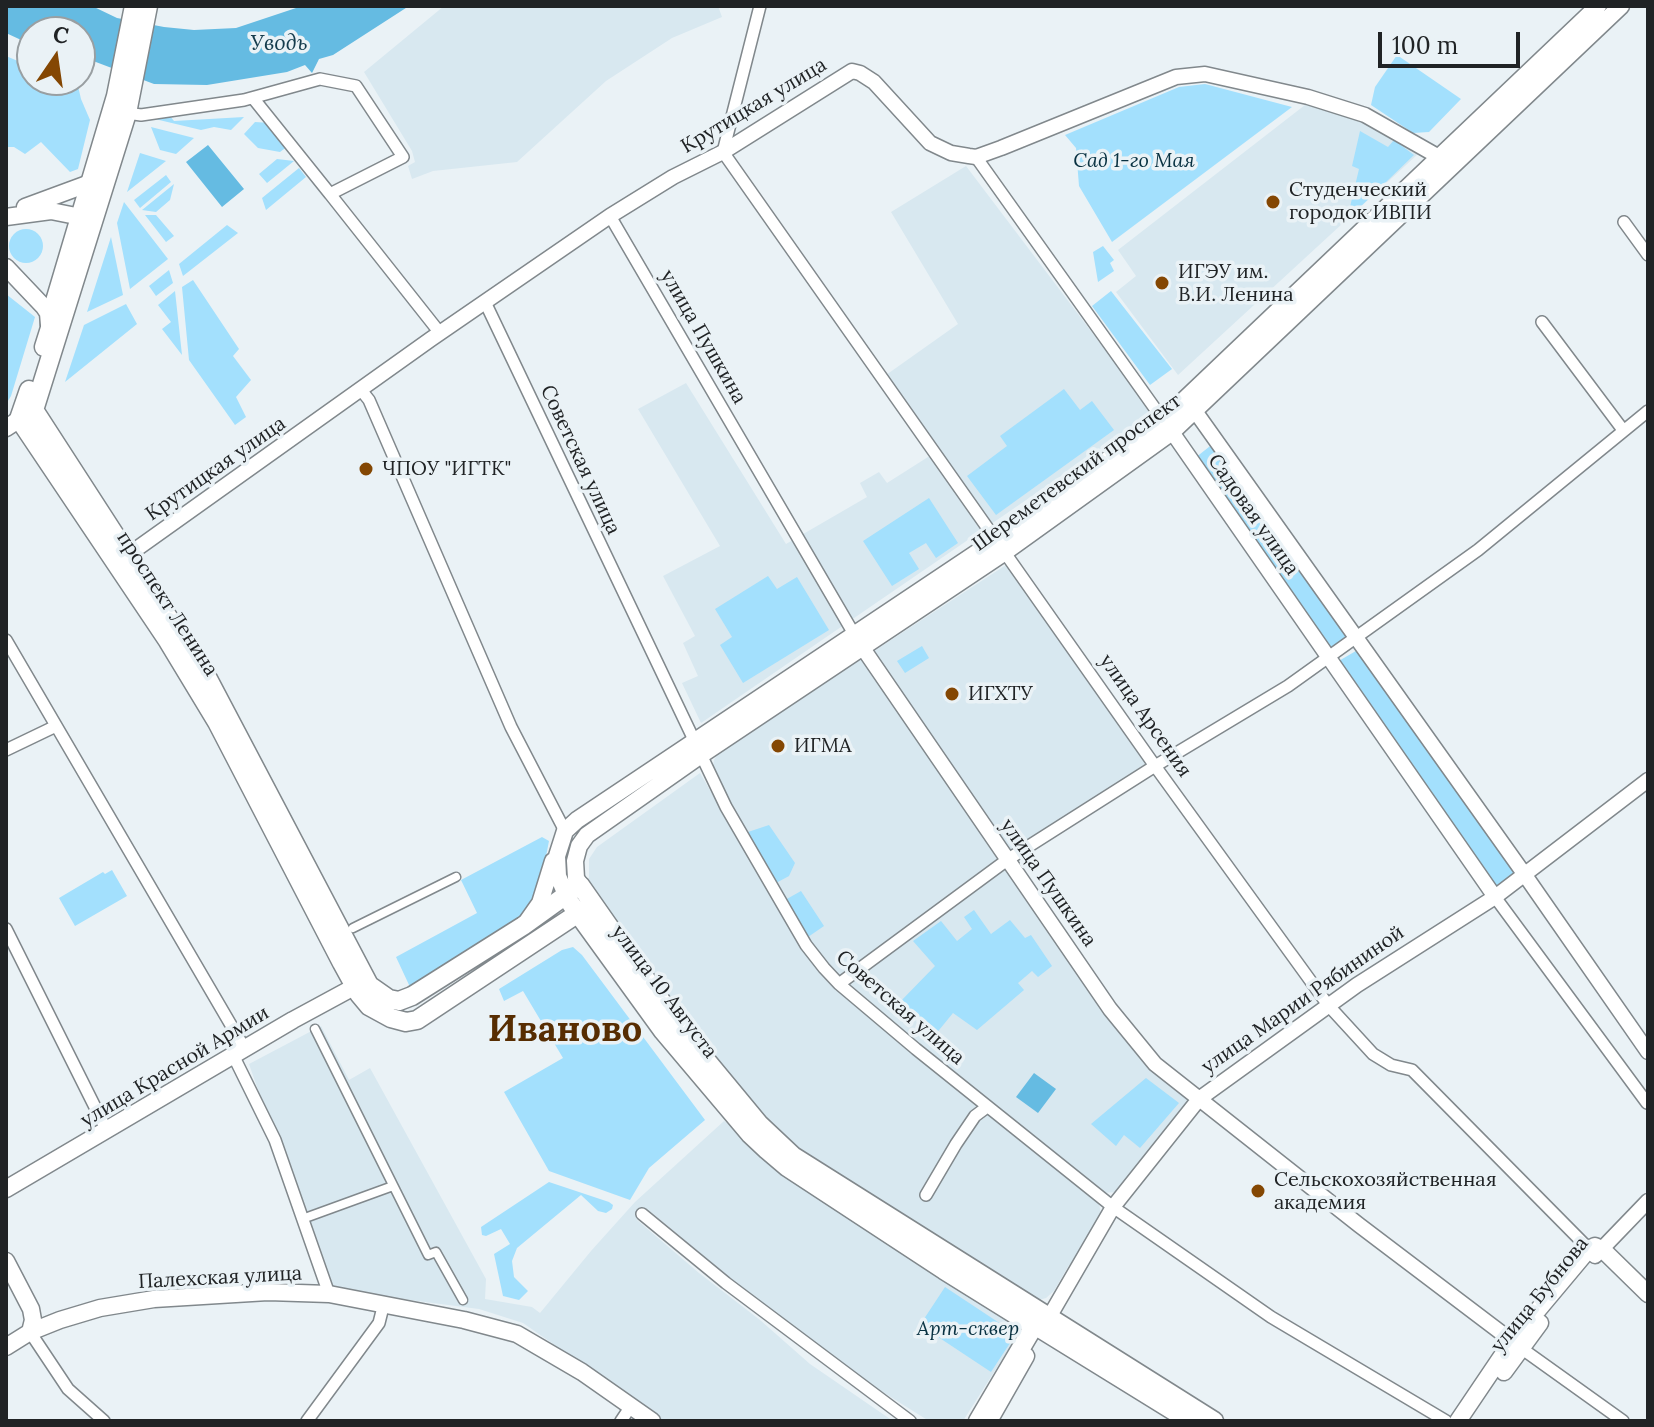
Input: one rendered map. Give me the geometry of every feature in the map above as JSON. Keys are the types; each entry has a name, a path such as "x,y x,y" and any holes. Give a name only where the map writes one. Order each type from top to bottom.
{"highway":[{"path":"20,419 50,328 50,318 88,218 90,183 124,103 134,6"},
{"path":"20,419 124,103 148,6"},
{"name":"проспект Ленина","path":"20,419 128,555 208,679 361,984 369,1006 384,1016 406,1022 417,1020 585,909"},
{"name":"проспект Ленина","path":"20,419 168,641 217,722 361,984"},
{"path":"361,984 389,999 404,1000 523,926 573,890"},
{"name":"улица 10 Августа","path":"573,890 674,1021 772,1137 793,1156 1041,1324"},
{"name":"улица 10 Августа","path":"585,909 593,935 663,1031 750,1134 787,1167 917,1253 1210,1420"},
{"path":"555,930 579,928 593,935"},
{"name":"улица Марии Рябининой","path":"978,1421 1041,1324"}],"main road":[{"name":"Шереметевский проспект","path":"565,831 577,820 698,748 1000,546 1167,426 1195,411 1598,6"},
{"name":"Шереметевский проспект","path":"1167,426 1445,163 1621,6"},
{"path":"6,216 90,183"},
{"path":"6,216 51,211 88,218"},
{"path":"6,267 44,307 50,328"},
{"name":"Шереметевский проспект","path":"573,890 579,846 587,835 698,748"},
{"name":"улица 10 Августа","path":"565,831 558,849 557,873 573,890"},
{"path":"523,926 540,903 558,849"},
{"name":"улица Красной Армии","path":"6,1189 361,984"},
{"name":"улица Арсения","path":"1596,1251 1648,1294"},
{"name":"улица Арсения","path":"1596,1251 1648,1308"},
{"name":"улица Бубнова","path":"1458,1421 1517,1344 1596,1251"},
{"path":"6,1261 27,1299 33,1320 30,1332"},
{"name":"Палехская улица","path":"6,1347 30,1332 60,1320 100,1308 154,1299 268,1292 329,1294 384,1303 517,1334 582,1372 652,1421"},
{"path":"27,1299 42,1314 60,1320"},
{"name":"улица 10 Августа","path":"1041,1324 1188,1421"},
{"name":"улица Марии Рябининой","path":"989,1421 1041,1324"},
{"name":"улица Бубнова","path":"1470,1421 1517,1344"}],"street":[{"path":"723,152 760,6"},
{"name":"Крутицкая улица","path":"128,555 610,216 673,177 723,152 852,71 874,82 930,143 951,153 976,157"},
{"path":"976,157 1176,77 1205,74 1308,97 1365,115 1445,163"},
{"path":"124,103 141,115 253,98 320,79 356,86 403,157 330,194"},
{"path":"253,98 440,333"},
{"name":"улица Арсения","path":"723,152 1155,766 1328,1005 1373,1054 1391,1065 1412,1070 1596,1251"},
{"name":"Садовая улица","path":"976,157 1495,897"},
{"name":"улица Пушкина","path":"610,216 858,641 1110,1009 1155,1064 1517,1344 1623,1421"},
{"path":"1624,222 1648,255"},
{"name":"Советская улица","path":"485,302 744,840 806,945 839,984 1113,1207 1271,1317 1446,1421"},
{"path":"1542,322 1623,430"},
{"path":"361,390 374,411 511,727 565,831"},
{"name":"Садовая улица","path":"1195,411 1648,1052"},
{"path":"839,984 1007,860 1328,658 1478,550 1648,411"},
{"path":"6,640 239,1052 305,1218 329,1294"},
{"path":"6,750 56,726"},
{"name":"улица Марии Рябининой","path":"1041,1324 1113,1207 1199,1099 1328,1005 1495,897 1648,780"},
{"path":"353,928 456,877"},
{"path":"1495,897 1647,1103"},
{"path":"6,929 11,953 107,1131"},
{"path":"315,1029 428,1255 436,1252 463,1300"},
{"path":"926,1195 975,1116 987,1107"},
{"path":"305,1218 393,1186"},
{"name":"улица Бубнова","path":"1596,1251 1648,1201"},
{"path":"642,1214 726,1283 910,1421"},
{"path":"307,1421 379,1323 384,1303"},
{"path":"30,1332 68,1389 104,1421"},
{"path":"621,1421 631,1406"}],"shaded area":[{"path":"444,6 718,6 722,17 672,38 606,81 517,162 433,171 412,179 408,166 415,162 412,151 364,72"},
{"name":"Студенческий городок ИВПИ","path":"1305,105 1364,121 1418,154 1178,375 1116,292 1136,276 1118,250"},
{"path":"966,166 1153,413 701,723 682,683 698,676 683,643 695,636 663,576 720,546 638,409 686,383 786,544 867,497 860,483 879,472 887,483 939,450 886,375 958,324 891,212"},
{"path":"1009,563 1150,766 1009,861 868,655"},
{"path":"866,656 1150,1070 1195,1099 1118,1192 1102,1193 841,981 809,941 747,838 713,766 717,755"},
{"path":"700,773 802,948 846,998 1099,1203 1101,1215 1075,1267 1069,1265 1054,1291 1046,1298 1035,1301 797,1150 780,1135 687,1030 589,885 589,859 597,847"},
{"path":"321,1026 349,1080 370,1068 486,1279 485,1299 532,1307 540,1313 635,1202 724,1121 1022,1328 963,1421 929,1421 819,1352 646,1208 636,1210 637,1220 699,1273 810,1364 893,1421 664,1421 523,1323 479,1309 333,1290 292,1187 249,1064"}],"green space":[{"path":"1397,55 1461,99 1429,132 1413,133 1371,105 1375,87"},
{"path":"6,56 16,60 16,96 80,96 90,120 78,169 70,172 41,142 25,154 14,147 6,147"},
{"name":"Сад 1-го Мая","path":"1205,84 1292,107 1112,242 1079,186 1076,148 1065,135 1179,87"},
{"path":"170,116 174,121 244,117 231,130 214,127 201,130 155,119"},
{"path":"255,122 271,123 288,146 280,152 258,148 244,134"},
{"path":"151,127 194,138 176,154 160,150"},
{"path":"1360,131 1388,147 1394,140 1414,155 1355,212 1350,207 1359,169 1352,166"},
{"path":"140,153 166,161 127,192"},
{"path":"277,159 294,161 267,183 259,174"},
{"path":"299,168 306,177 266,210 262,198"},
{"path":"166,175 171,182 140,208 134,200"},
{"path":"174,184 170,200 156,212 142,210"},
{"path":"124,202 168,259 130,289 117,223"},
{"path":"145,215 156,215 174,236 166,242"},
{"path":"227,225 238,233 183,276 179,264"},
{"path":"26,229 38,234 43,246 38,258 26,263 14,258 9,246 14,234"},
{"path":"111,237 123,295 87,312"},
{"path":"1103,246 1114,260 1110,263 1114,271 1098,282 1093,252"},
{"path":"169,270 173,283 156,296 149,286"},
{"path":"193,280 239,349 233,356 251,380 236,397 246,417 235,425 189,360 182,287"},
{"path":"175,291 182,355 162,329 171,322 158,305"},
{"path":"1111,291 1172,369 1150,385 1092,306"},
{"path":"6,294 35,317 6,404"},
{"path":"126,304 137,324 65,382 84,325"},
{"path":"1064,389 1080,410 1092,401 1114,430 996,515 967,476 1007,446 1000,436"},
{"path":"1214,443 1352,640 1329,654 1195,458"},
{"path":"929,498 958,543 936,558 926,543 909,553 919,569 892,586 863,541"},
{"path":"768,576 777,589 797,577 829,630 743,683 720,645 732,637 715,609"},
{"path":"922,646 929,658 905,673 897,661"},
{"path":"1361,648 1520,874 1497,888 1337,662"},
{"path":"769,825 795,863 789,876 776,883 748,832"},
{"path":"542,837 549,841 537,902 526,916 410,987 396,957 477,913 461,880"},
{"path":"112,870 127,896 75,926 59,898 103,872"},
{"path":"801,891 824,926 808,937 785,900"},
{"path":"974,910 991,934 1010,920 1025,938 1031,935 1052,966 1038,977 1032,971 1018,983 1024,990 977,1030 953,1013 935,1035 898,1004 935,966 913,941 941,921 957,941 972,929 964,917"},
{"path":"573,947 705,1120 649,1168 630,1200 549,1171 504,1092 563,1058 523,991 504,1001 499,989 562,950"},
{"path":"1146,1078 1179,1103 1140,1148 1124,1135 1116,1146 1091,1124"},
{"path":"549,1182 609,1202 613,1205 612,1209 606,1213 598,1211 581,1195 517,1248 512,1261 514,1277 528,1291 519,1300 503,1296 494,1254 510,1244 501,1229 486,1236 482,1235 481,1227"},
{"name":"Арт-сквер","path":"945,1287 1016,1334 991,1372 920,1325"}],"water":[{"name":"Уводь","path":"6,6 92,6 117,18 194,30 236,28 302,6 409,6 333,55 319,59 312,73 305,65 287,72 207,85 154,84 96,62 96,16 16,16 16,38 6,33"},
{"path":"208,145 244,189 222,207 186,162"},
{"path":"1034,1073 1056,1089 1038,1113 1016,1097"}],"place":[{"name":"Студенческий городок ИВПИ","path":"1273,202"},
{"name":"ИГЭУ им. В.И. Ленина","path":"1162,283"},
{"name":"ЧПОУ \"ИГТК\"","path":"366,469"},
{"name":"ИГХТУ","path":"952,694"},
{"name":"ИГМА","path":"778,746"},
{"name":"Сельскохозяйственная академия","path":"1258,1191"}],"district":[{"name":"Иваново","path":"565,1031"}]}
